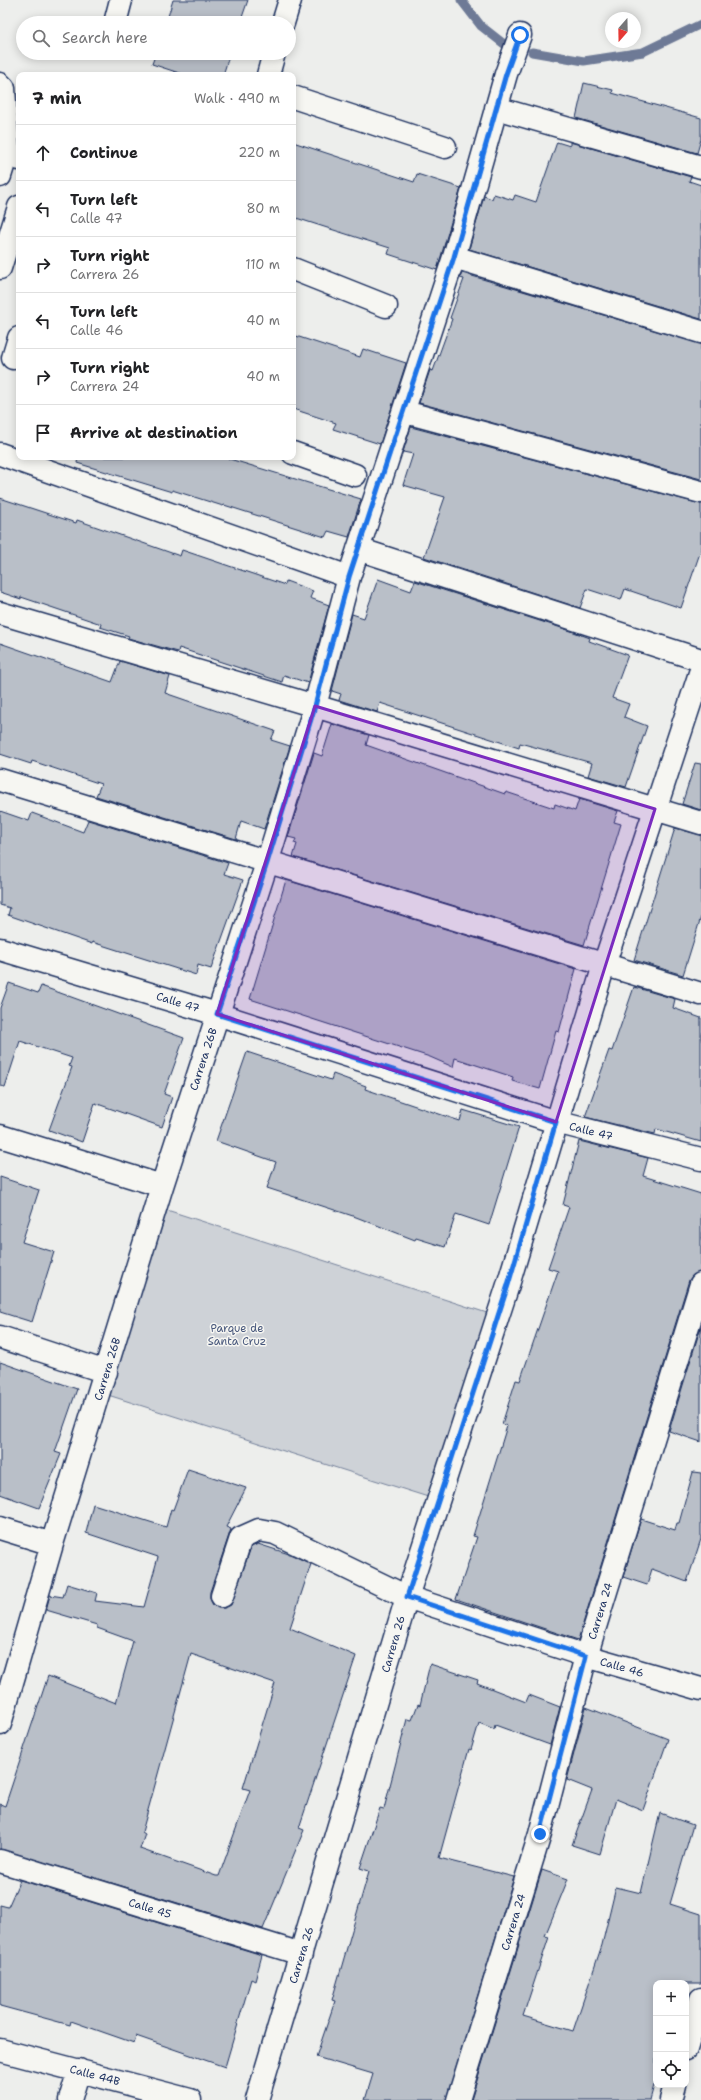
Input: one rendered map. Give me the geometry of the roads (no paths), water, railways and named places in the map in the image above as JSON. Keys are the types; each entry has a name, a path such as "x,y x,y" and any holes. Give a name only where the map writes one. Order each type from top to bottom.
{"street":[{"path":"117,16 121,0"},
{"path":"285,16 290,0"},
{"name":"Carrera 26B","path":"0,1724 52,1544 162,1186 267,863 315,706 349,577 454,257 496,108 520,35"},
{"path":"269,72 272,60"},
{"path":"0,84 4,88 13,155 0,176"},
{"path":"296,98 445,147"},
{"path":"496,108 701,167"},
{"path":"0,268 16,217"},
{"path":"454,257 701,332"},
{"path":"296,270 386,306"},
{"path":"404,412 701,492"},
{"path":"0,454 16,460"},
{"path":"296,454 355,474"},
{"path":"17,460 349,577"},
{"path":"358,549 701,660"},
{"path":"0,613 315,706 701,823"},
{"name":"Carrera 26","path":"257,2100 407,1597 508,1285 604,965 701,670"},
{"path":"0,780 267,863 701,994"},
{"name":"Calle 47","path":"0,949 217,1014 556,1122 701,1159"},
{"path":"0,1136 162,1186"},
{"name":"Carrera 24","path":"458,2100 540,1834 586,1656 701,1284"},
{"path":"0,1337 106,1372"},
{"path":"0,1528 52,1544"},
{"name":"Calle 46","path":"222,1596 241,1538 259,1530 275,1533 407,1597 586,1656 701,1689"},
{"name":"Calle 45","path":"0,1862 301,1954"},
{"path":"689,2039 701,1999"},
{"name":"Calle 44B","path":"0,2050 190,2100"},
{"path":"70,2100 79,2070"},
{"path":"671,2100 674,2088"}],"waterway":[{"path":"461,0 481,26 504,44"},
{"path":"532,52 584,61 643,52 701,24"}],"park label":[{"name":"Parque de Santa Cruz","path":"237,1334"}]}
